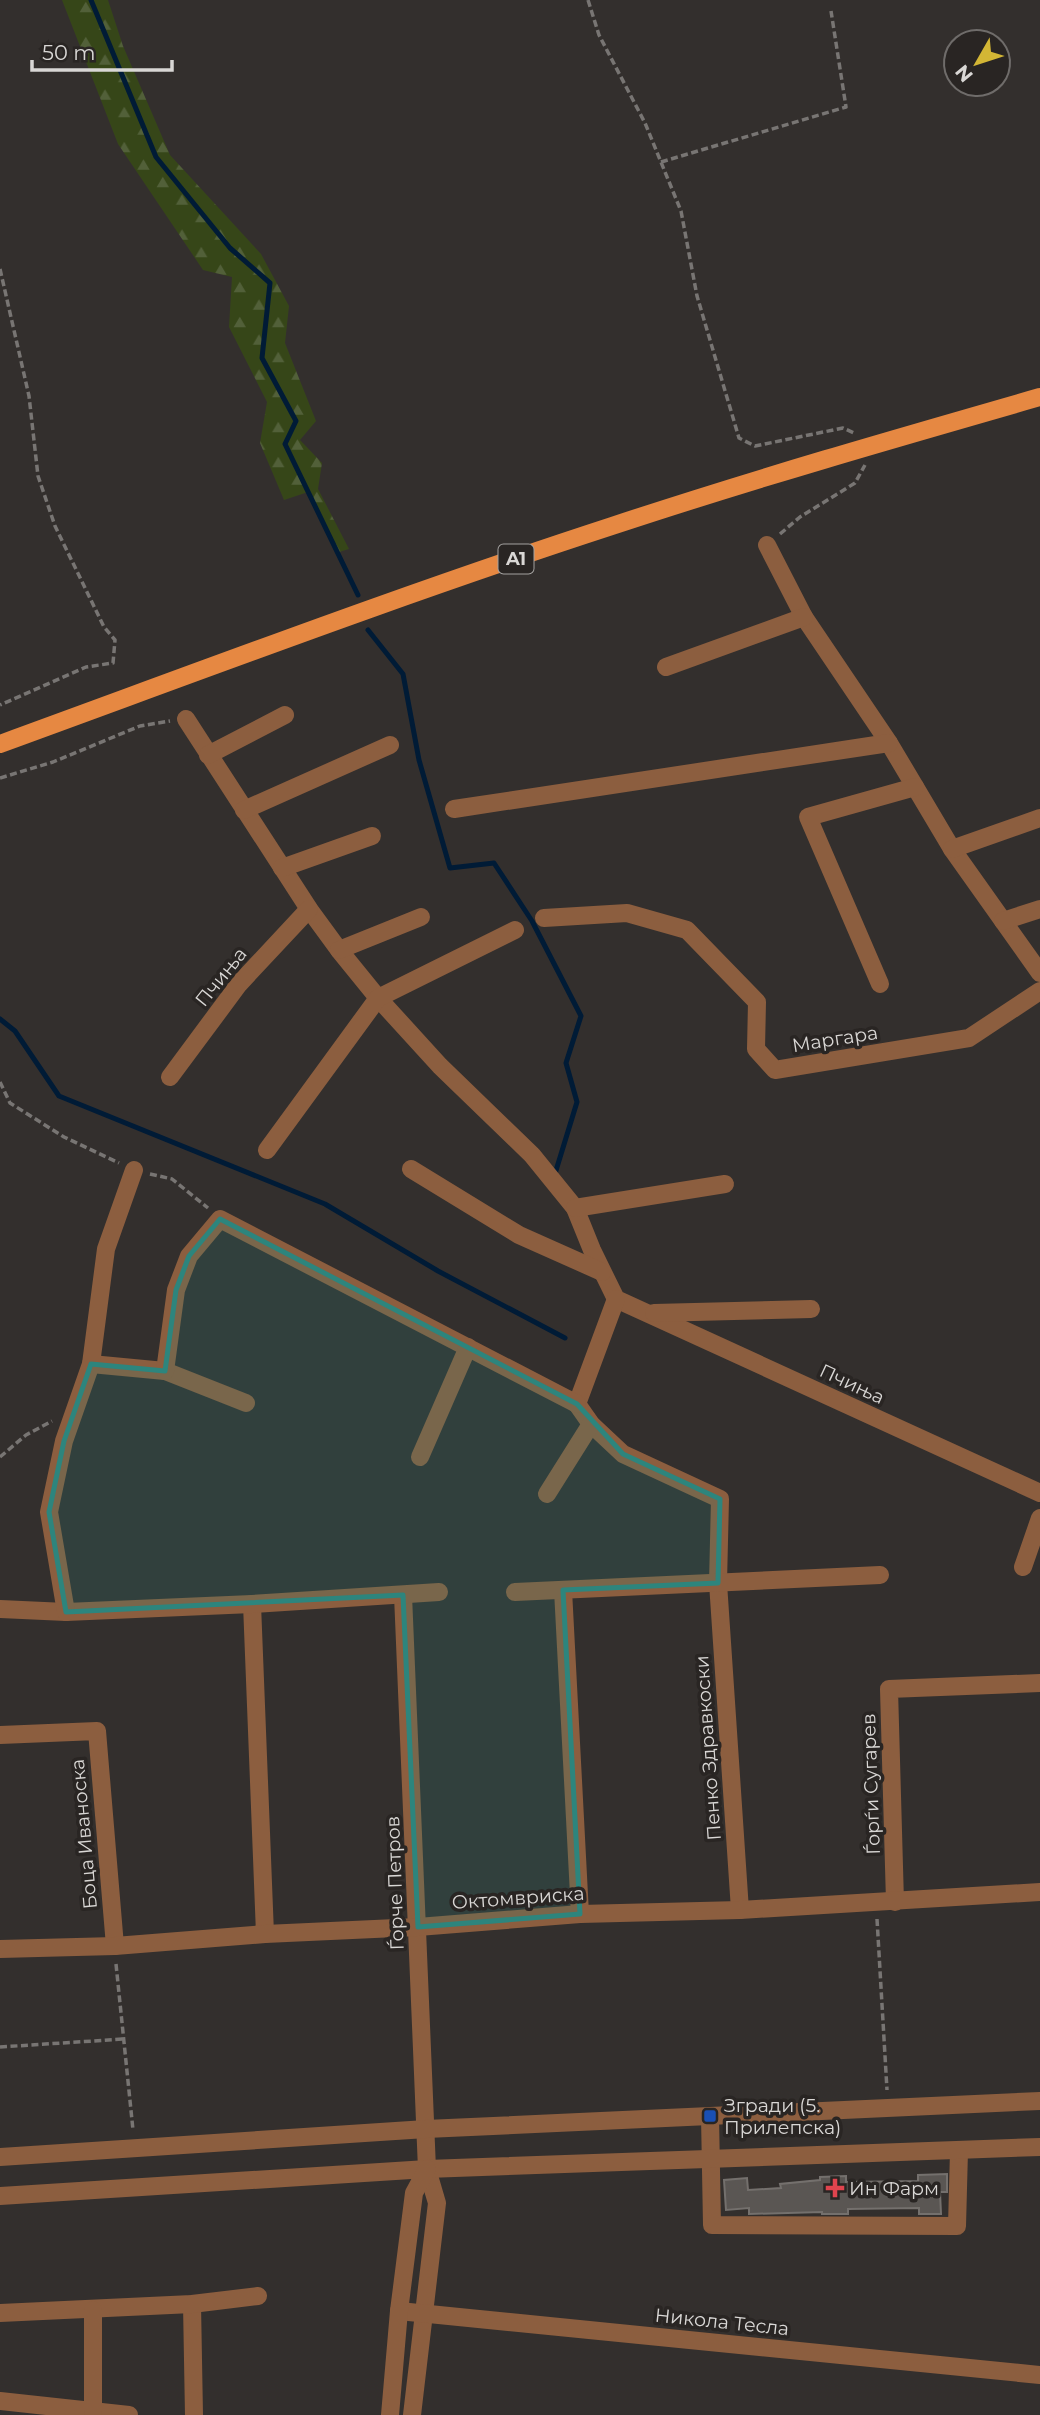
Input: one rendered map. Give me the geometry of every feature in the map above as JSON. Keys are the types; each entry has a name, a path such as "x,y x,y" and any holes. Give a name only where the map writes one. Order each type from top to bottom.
{"main road":[{"name":"A1","path":"0,744 335,621 599,530 879,443 1040,397"}],"street":[{"path":"767,544 804,617 889,743 952,849 1040,973"},
{"path":"666,667 804,617"},
{"path":"208,755 285,715"},
{"path":"186,719 309,909 339,950 378,998 440,1066 532,1155 575,1208 617,1299 577,1404"},
{"path":"454,809 889,743"},
{"path":"244,810 390,745"},
{"path":"880,984 808,817 915,787"},
{"path":"952,849 1040,818"},
{"path":"282,868 373,836"},
{"name":"Пчиња","path":"170,1077 239,984 309,909"},
{"path":"1003,921 1040,909"},
{"name":"Маргара","path":"544,918 627,913 687,930 757,1002 756,1049 775,1070 969,1038 1040,991"},
{"path":"339,950 421,917"},
{"path":"267,1150 378,998 516,930"},
{"path":"411,1169 519,1235 603,1272"},
{"path":"66,1612 49,1512 64,1441 91,1364 106,1250 134,1170"},
{"path":"575,1208 725,1184"},
{"path":"165,1371 176,1290 189,1256 220,1219 577,1404 591,1424 623,1454 720,1499 718,1583"},
{"name":"Пчиња","path":"617,1299 1040,1493"},
{"name":"Пчиња","path":"647,1313 811,1309"},
{"path":"420,1457 468,1347"},
{"path":"91,1364 165,1371 246,1403"},
{"path":"547,1494 591,1424"},
{"path":"1023,1567 1040,1518"},
{"path":"515,1592 880,1575"},
{"name":"Пенко Здравкоски","path":"718,1583 740,1910"},
{"path":"563,1590 580,1914"},
{"path":"0,1609 66,1612 439,1592"},
{"name":"Ѓорче Петров","path":"403,1595 427,2169 438,2203 412,2415"},
{"path":"252,1604 265,1934"},
{"name":"Ѓорѓи Сугарев","path":"895,1902 889,1689 1040,1683"},
{"name":"Боца Иваноска","path":"0,1735 97,1731 114,1946"},
{"name":"Октомвриска","path":"0,1948 114,1946 580,1914 740,1910 1040,1892"},
{"path":"0,2157 135,2146 293,2139 426,2129 1040,2101"},
{"path":"710,2116 712,2225 957,2226 959,2151"},
{"path":"0,2196 427,2169 1040,2147"},
{"name":"Ѓорче Петров","path":"390,2415 399,2311 414,2193 427,2169"},
{"path":"0,2313 93,2311 258,2296"},
{"path":"192,2304 194,2415"},
{"path":"93,2311 93,2411"},
{"name":"Никола Тесла","path":"399,2311 1040,2375"},
{"path":"0,2402 129,2415"}],"path":[{"path":"588,0 599,35 645,123 681,211 697,296 739,438 755,446 843,428 879,443 855,482 800,517 767,544"},
{"path":"661,162 846,107 831,11"},
{"path":"0,269 29,396 38,476 61,537 104,627 115,640 113,663 86,667 0,705"},
{"path":"0,778 53,762 140,726 186,719"},
{"path":"0,1082 10,1103 64,1137 134,1170 173,1179 220,1219"},
{"path":"0,1457 26,1435 59,1418 76,1405"},
{"path":"876,1903 888,2109"},
{"path":"114,1946 135,2146"},
{"path":"0,2047 124,2039"}],"highlighted area":[{"path":"220,1219 577,1404 623,1454 720,1499 718,1583 563,1590 580,1914 418,1927 403,1595 66,1612 49,1512 64,1441 91,1364 165,1371 176,1290 189,1256"}],"green space":[{"path":"62,0 108,0 123,46 170,155 261,254 289,306 285,343 316,421 300,440 322,463 318,489 349,549 339,552 308,492 284,500 260,443 267,402 229,327 232,277 203,270 118,144"}],"building":[{"path":"947,2174 947,2192 940,2192 941,2214 919,2214 919,2208 848,2209 848,2214 749,2214 749,2208 726,2210 724,2180 747,2178 748,2190 781,2188 780,2184 820,2180 820,2177 846,2176 846,2182 918,2181 918,2175"}],"waterway":[{"path":"91,0 156,157 230,248 270,283 262,358 296,421 285,444 358,595"},
{"path":"368,630 403,674 419,760 450,868 494,863 532,921 581,1016 566,1063 577,1102 554,1177"},
{"path":"0,1019 15,1031 59,1096 325,1204 438,1271 565,1338"}],"place":[{"name":"Згради (5. Прилепска)","path":"710,2116"},
{"name":"Ин Фарм","path":"835,2188"}]}
